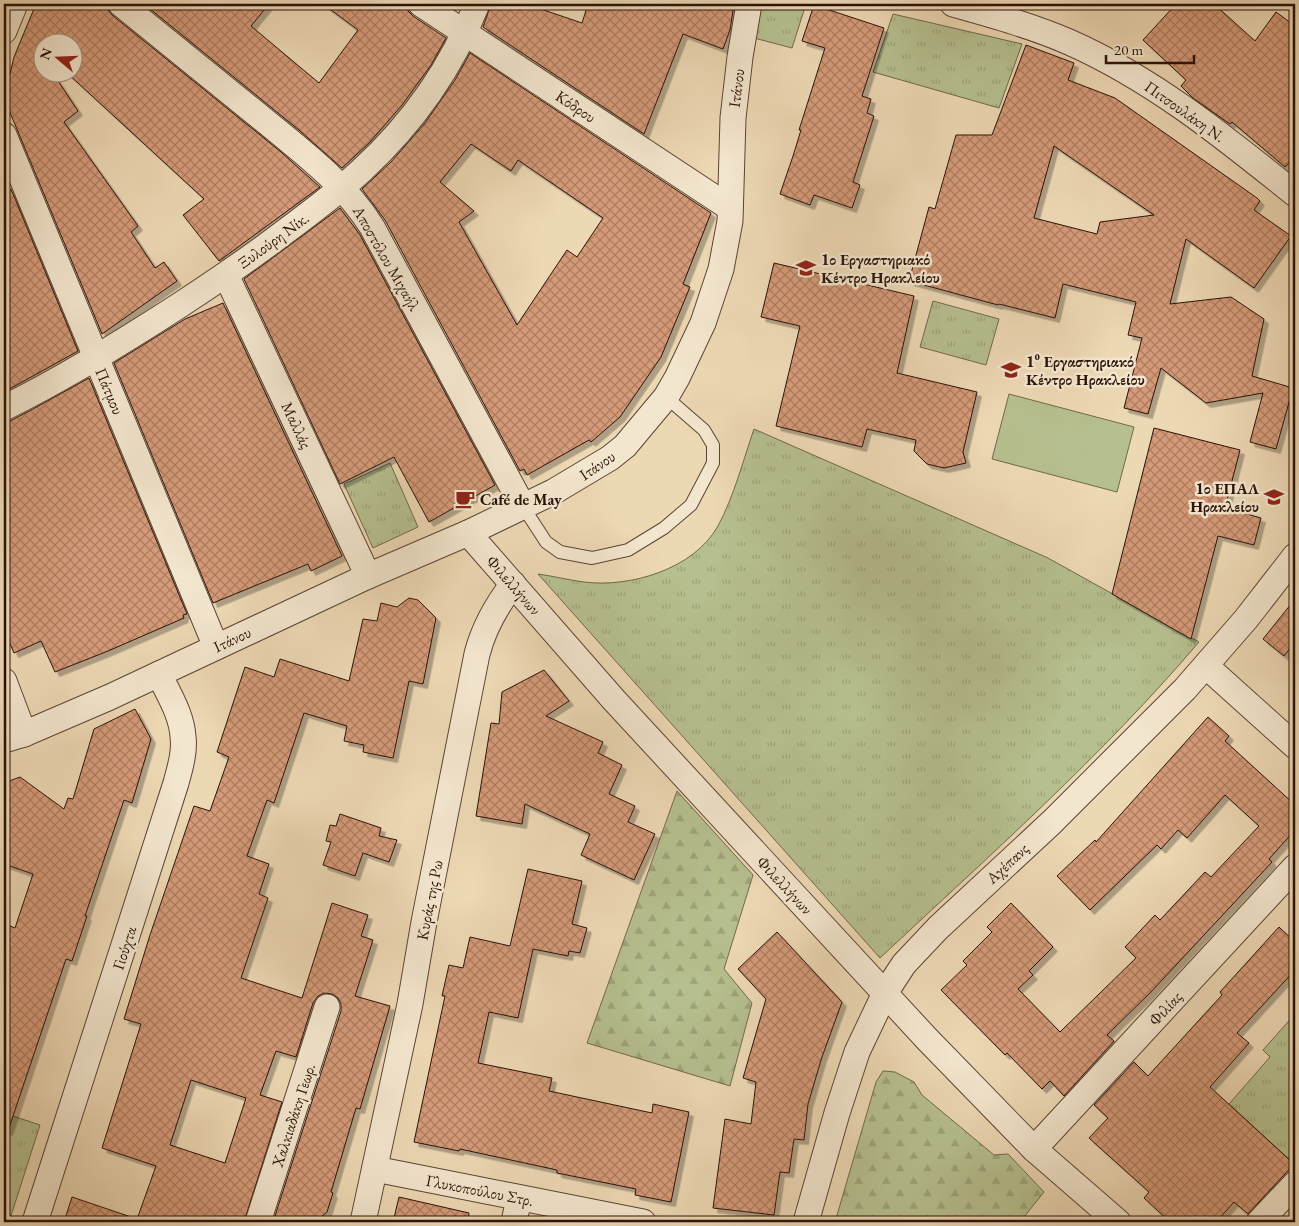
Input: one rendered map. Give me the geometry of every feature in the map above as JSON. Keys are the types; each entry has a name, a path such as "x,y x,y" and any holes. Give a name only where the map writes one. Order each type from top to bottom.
{"street":[{"path":"4,31 15,4"},
{"name":"Αποστόλου Μιχαήλ","path":"121,4 301,151 358,205 372,227 522,505"},
{"name":"Κόδρου","path":"421,4 730,208"},
{"name":"Ξυλούρη Νίκ.","path":"4,408 96,357 226,275 362,171 423,103 445,70 477,4"},
{"name":"Ιτάνου","path":"14,737 86,708 368,576 468,533 522,505 553,492 610,458 630,440 666,397 692,347 709,307 725,250 730,208 733,118 740,57 749,4"},
{"name":"Πιτσουλάκη Ν.","path":"954,4 1044,32 1117,66 1190,112 1295,194"},
{"name":"Πάτμου","path":"4,135 216,647"},
{"name":"Μαλλάς","path":"226,275 368,576"},
{"name":"Φιλελλήνων","path":"468,533 614,700 978,1094 1034,1149 1118,1222"},
{"name":"Αχέπανς","path":"806,1222 851,1068 868,1025 884,993 904,964 917,948 1052,822 1149,726 1206,666 1295,556"},
{"name":"Κυράς της Ρω","path":"363,1222 410,1004 424,922 477,654 491,616 513,584"},
{"path":"1206,666 1295,746"},
{"name":"Γιούχτα","path":"35,1222 176,783 183,754 183,735 176,709 159,674"},
{"path":"4,681 14,737"},
{"name":"Φιλίας","path":"1034,1149 1295,867"},
{"name":"Χαλκιαδάκη Γεωρ.","path":"258,1222 327,1007"},
{"name":"Γλυκοπούλου Στρ.","path":"375,1169 643,1222"},
{"path":"1259,1222 1295,1184"},
{"path":"514,1222 519,1198"}],"lane":[{"path":"522,505 546,542 560,552 592,558 628,550 664,528 691,505 713,463 713,445 704,430 666,397"}],"green space":[{"path":"759,4 806,4 792,48 754,38"},
{"path":"893,14 1022,44 999,108 873,72"},
{"path":"933,301 999,319 986,365 920,347"},
{"path":"1009,394 1134,427 1117,492 992,459"},
{"path":"754,429 1048,558 1199,642 1124,725 1084,765 880,958 538,574 584,582 621,582 659,572 693,554 707,541 724,515 734,491"},
{"path":"390,463 418,527 373,548 344,484"},
{"path":"677,791 753,875 724,969 752,1003 730,1086 587,1043"},
{"path":"1295,1014 1294,1164 1229,1104 1270,1057 1263,1050"},
{"path":"883,1071 895,1072 914,1082 922,1095 994,1155 1008,1154 1044,1192 1020,1222 835,1222 876,1082"},
{"path":"4,1113 40,1125 9,1222 4,1222"}],"building":[{"path":"36,4 107,4 108,10 112,15 281,152 320,187 219,261 183,215 204,199 77,82 82,82 82,32 32,32 32,82 59,82 78,111 64,122 138,226 131,232 155,268 164,262 177,281 102,334 9,110 7,92 14,57"},
{"path":"144,4 269,4 251,26 319,83 358,30 323,4 407,4 408,11 413,16 446,38 431,65 402,105 370,142 342,168 299,130"},
{"path":"491,4 526,4 582,23 588,4 734,4 730,30 723,49 683,34 644,134 483,27"},
{"path":"1176,4 1214,4 1255,41 1276,12 1295,26 1295,156 1285,167 1232,122 1230,124 1193,98 1181,86 1186,80 1143,40"},
{"path":"814,5 884,28 862,96 871,99 867,113 874,116 853,182 860,185 852,208 814,195 810,205 780,194 825,48 802,41"},
{"path":"1026,45 1074,63 1068,80 1115,98 1260,201 1254,210 1291,236 1254,288 1186,239 1170,304 1231,297 1264,319 1252,376 1293,388 1276,449 1250,442 1263,393 1206,403 1161,368 1148,414 1124,408 1142,338 1128,335 1136,302 1063,284 1055,318 909,281 929,207 935,209 956,135 992,135","holes":["1054,146 1154,215 1100,222 1097,234 1034,218"]},
{"path":"470,53 711,213 683,284 690,287 661,357 620,417 591,442 589,440 527,475 524,469 520,471 385,220 362,189 391,162 425,123 455,80","holes":["471,144 511,171 518,160 603,218 577,257 567,250 517,325 459,222 474,211 440,182"]},
{"path":"11,189 78,351 4,392 4,194"},
{"path":"340,208 360,235 495,485 429,522 394,457 340,484 244,279"},
{"path":"774,263 914,296 897,373 977,392 963,452 966,463 944,468 927,464 914,451 916,440 867,429 862,447 776,426 800,326 761,317"},
{"path":"223,303 342,556 311,571 308,564 213,603 114,363 185,319"},
{"path":"89,378 187,614 183,615 184,618 55,672 41,641 14,653 4,629 4,422 10,421"},
{"path":"1154,428 1240,450 1225,508 1261,518 1254,545 1218,536 1191,639 1112,594"},
{"path":"409,598 418,600 436,618 423,684 409,681 393,758 363,752 364,745 344,741 347,726 304,713 274,803 267,800 247,856 269,864 259,894 268,898 241,978 302,998 332,903 368,915 361,936 373,940 355,996 390,1006 360,1109 356,1108 331,1192 333,1193 327,1212 316,1221 273,1222 341,1011 341,1004 338,998 332,994 324,993 318,996 313,1003 296,1057 276,1051 260,1095 282,1102 244,1222 136,1222 156,1166 102,1148 141,1024 124,1019 150,935 194,806 210,811 229,757 217,752 245,667 274,677 280,659 349,681 363,619 377,621 381,603 397,607","holes":["191,1080 246,1098 225,1163 170,1145"]},
{"path":"1295,599 1295,642 1284,656 1263,639"},
{"path":"544,670 569,701 546,716 603,742 598,753 622,765 609,794 635,806 628,822 655,834 634,880 581,855 590,834 525,804 522,824 476,816 491,723 499,724 502,692"},
{"path":"135,709 151,739 132,803 124,800 72,961 66,959 8,1131 4,1130 4,945 10,926 15,928 33,874 4,864 4,783 20,777 64,809 68,798 73,799 94,729"},
{"path":"1208,717 1229,736 1225,741 1295,805 1295,830 1269,859 1272,862 1150,993 1107,1035 1114,1041 1064,1096 1050,1081 1042,1089 1007,1053 1005,1055 941,990 967,965 963,961 992,932 987,927 1011,903 1053,947 1029,971 1033,975 1018,989 1060,1032 1136,958 1125,947 1155,915 1160,920 1205,872 1211,877 1259,826 1225,795 1187,838 1178,830 1161,849 1157,845 1090,910 1057,876 1095,840 1096,842"},
{"path":"340,814 381,828 379,836 397,840 389,862 363,853 355,876 323,865 331,842 326,841 330,825 336,826"},
{"path":"528,869 582,881 572,924 587,928 580,953 569,951 568,956 533,949 518,1018 489,1012 478,1063 552,1078 549,1091 652,1113 653,1104 689,1112 671,1202 635,1195 636,1189 557,1173 557,1170 460,1149 459,1151 414,1142 445,996 442,996 449,965 463,968 470,937 510,946"},
{"path":"1279,927 1295,942 1295,970 1237,1033 1249,1043 1210,1087 1294,1164 1248,1214 1234,1202 1216,1222 1170,1222 1144,1198 1149,1192 1089,1138 1108,1118 1094,1105 1134,1062 1148,1076 1222,995 1220,992"},
{"path":"777,932 842,1002 822,1057 808,1104 804,1140 794,1139 789,1173 780,1172 774,1215 713,1208 725,1119 751,1124 756,1082 743,1078 766,999 738,969"},
{"path":"72,1197 134,1218 133,1222 64,1222"},
{"path":"399,1197 469,1213 468,1222 393,1222"}],"place":[{"name":"1ο Εργαστηριακό Κέντρο Ηρακλείου","path":"806,268"},
{"name":"1⁰ Εργαστηριακό Κέντρο Ηρακλείου","path":"1011,370"},
{"name":"1ο ΕΠΑΛ Ηρακλείου","path":"1274,497"},
{"name":"Café de May","path":"465,499"}]}
